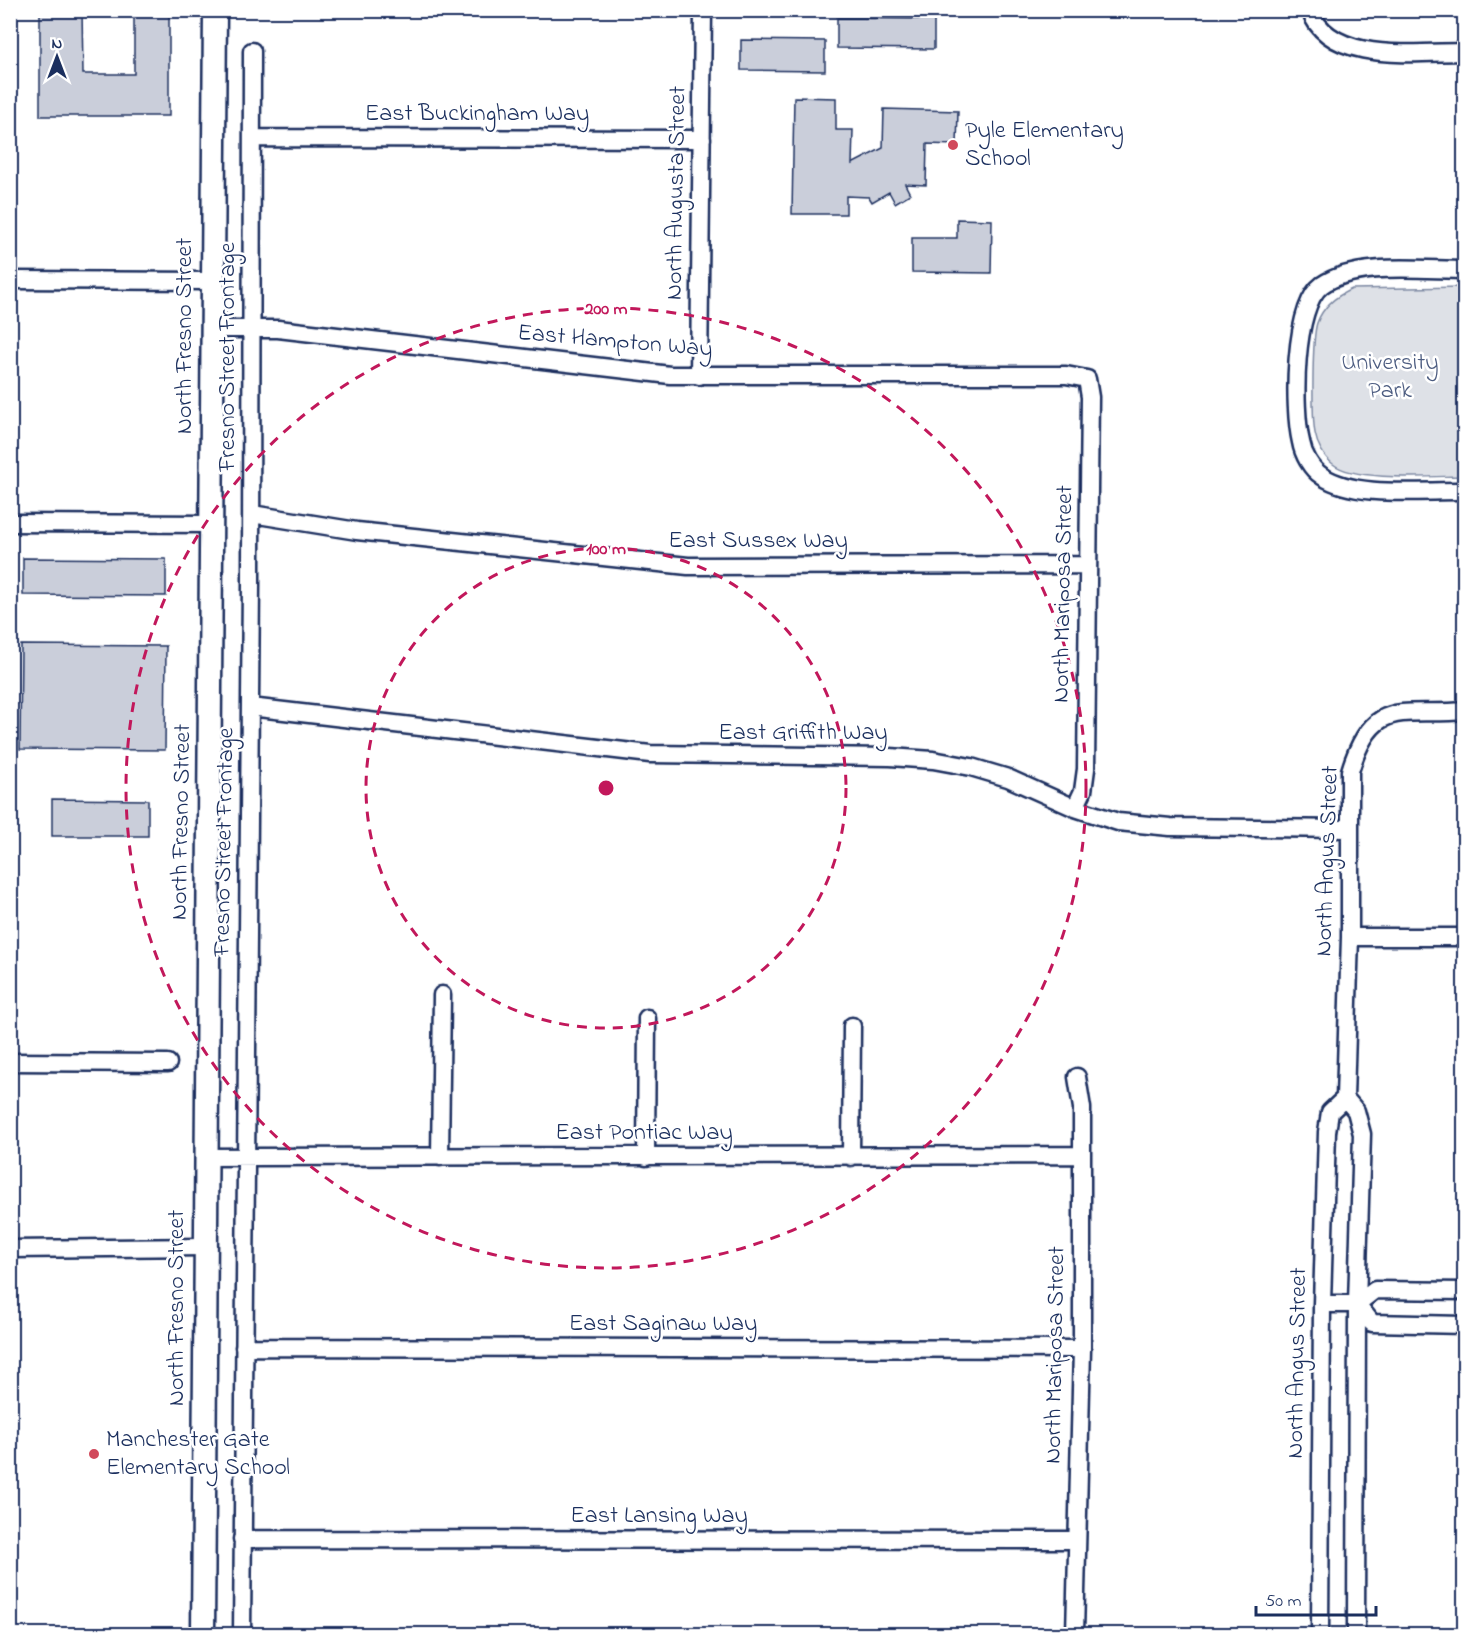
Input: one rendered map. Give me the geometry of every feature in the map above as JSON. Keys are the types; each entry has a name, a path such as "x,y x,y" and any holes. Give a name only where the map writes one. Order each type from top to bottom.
{"main road":[{"name":"North Fresno Street","path":"203,1635 214,10"}],"street":[{"name":"North Augusta Street","path":"699,376 703,10"},
{"path":"1310,10 1322,32 1349,47 1377,51 1464,52"},
{"name":"Fresno Street Frontage","path":"242,1635 252,514 252,51"},
{"name":"East Buckingham Way","path":"252,138 702,139"},
{"path":"1464,270 1367,270 1339,275 1320,286 1306,308 1299,333 1298,424 1301,444 1309,463 1320,476 1340,485 1362,490 1464,491"},
{"path":"10,280 211,281"},
{"name":"East Hampton Way","path":"212,329 278,329 670,375 1066,375 1087,380"},
{"name":"North Mariposa Street","path":"1076,808 1083,791 1086,769 1090,397 1087,380"},
{"name":"East Sussex Way","path":"252,514 357,531 667,565 1088,565"},
{"path":"10,523 212,524"},
{"name":"East Griffith Way","path":"250,706 650,754 890,757 933,760 971,767 1008,778 1076,808 1118,822 1170,827 1348,829"},
{"name":"North Angus Street","path":"1320,1635 1322,1304 1327,1132 1330,1112 1345,1098 1350,937 1348,829 1350,771 1358,745 1371,727 1392,714 1411,710 1464,711"},
{"path":"1350,937 1464,938"},
{"path":"440,1157 442,995"},
{"path":"646,1018 646,1157"},
{"path":"851,1157 852,1026"},
{"path":"10,1062 168,1063"},
{"name":"North Mariposa Street","path":"1076,1635 1076,1540 1082,1348 1082,1108 1077,1077"},
{"path":"1345,1098 1356,1111 1362,1134 1357,1304 1356,1635"},
{"name":"East Pontiac Way","path":"205,1157 1082,1155"},
{"path":"10,1249 205,1247"},
{"path":"1322,1304 1357,1304 1374,1290 1464,1291"},
{"path":"1357,1304 1372,1323 1464,1324"},
{"name":"East Saginaw Way","path":"244,1347 1082,1348"},
{"name":"East Lansing Way","path":"242,1539 1076,1540"}],"green space":[{"name":"University Park","path":"1464,287 1464,476 1376,476 1344,470 1333,464 1319,446 1314,424 1315,331 1326,307 1335,298 1352,289"}],"building":[{"path":"40,10 82,10 83,74 134,74 134,10 169,10 169,116 40,116"},
{"path":"837,18 934,19 934,49 837,48"},
{"path":"741,40 825,41 825,71 741,70"},
{"path":"794,97 836,98 836,130 853,130 852,164 883,148 884,109 958,111 957,145 927,144 926,185 905,184 910,194 895,203 889,192 872,202 869,197 846,196 846,214 792,214"},
{"path":"957,219 992,220 991,273 912,272 912,238 957,238"},
{"path":"23,558 166,559 166,596 23,595"},
{"path":"21,645 166,646 165,750 20,749"},
{"path":"52,799 148,800 148,836 52,836"}],"place":[{"name":"Pyle Elementary School","path":"953,145"},
{"name":"Manchester Gate Elementary School","path":"94,1454"}]}
